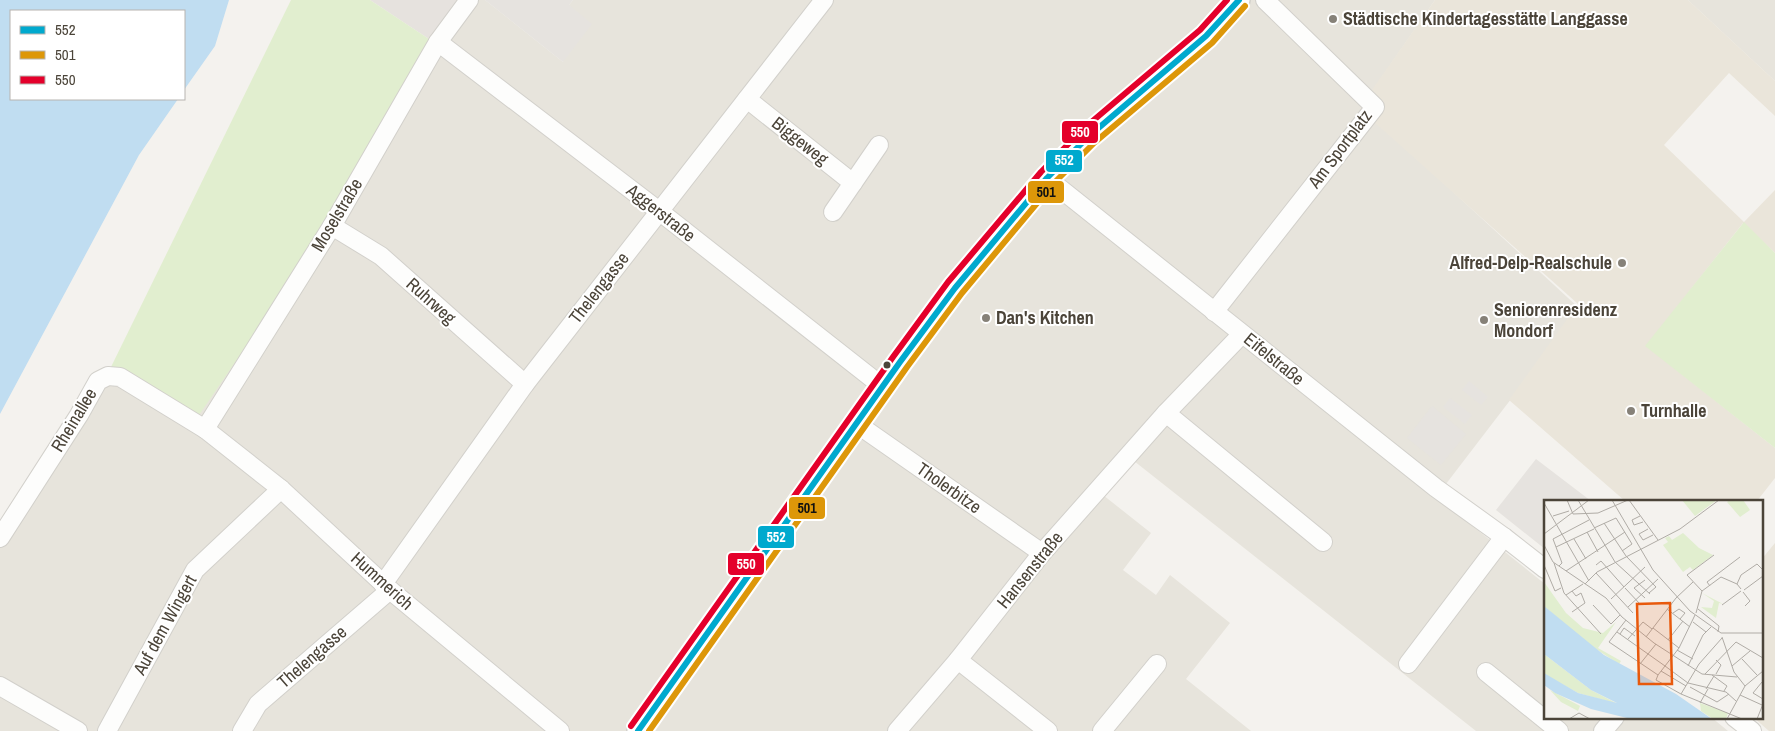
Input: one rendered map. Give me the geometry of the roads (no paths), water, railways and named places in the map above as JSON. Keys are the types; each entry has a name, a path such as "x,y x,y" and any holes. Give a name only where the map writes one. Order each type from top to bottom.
{"street":[{"name":"Moselstraße","path":"205,429 332,226 438,42 469,0"},
{"name":"Thelengasse","path":"242,731 258,704 387,587 524,384 824,0"},
{"path":"638,731 900,362 955,288 1047,178 1088,137 1206,36 1239,0"},
{"name":"Am Sportplatz","path":"1214,312 1375,107 1265,0"},
{"name":"Aggerstraße","path":"438,42 659,211 883,387"},
{"name":"Biggeweg","path":"747,99 853,183"},
{"path":"832,212 879,145"},
{"name":"Eifelstraße","path":"1047,178 1436,488 1544,568"},
{"name":"Ruhrweg","path":"332,226 380,256 524,384"},
{"name":"Hansenstraße","path":"898,731 958,660 1042,553 1166,413 1242,334"},
{"name":"Rheinallee","path":"0,538 79,415 98,381 108,376 120,377 205,429"},
{"path":"1166,413 1323,542"},
{"name":"Tholerbitze","path":"857,424 1042,553"},
{"name":"Hummerich","path":"205,429 282,489 387,587 560,731"},
{"name":"Auf dem Wingert","path":"107,731 195,570 282,489"},
{"path":"1408,664 1504,537"},
{"path":"958,660 1048,731"},
{"path":"1102,731 1157,664"},
{"path":"1486,672 1559,731"},
{"path":"0,686 78,731"},
{"path":"1603,731 1614,718"},
{"path":"1735,718 1752,731"}],"water":[{"path":"0,0 229,0 215,46 185,89 185,10 10,10 10,100 177,100 139,155 0,414"}],"place":[{"name":"Städtische Kindertagesstätte Langgasse","path":"1333,19"},
{"name":"Alfred-Delp-Realschule","path":"1622,263"},
{"name":"Dan's Kitchen","path":"986,318"},
{"name":"Seniorenresidenz Mondorf","path":"1484,320"},
{"name":"Turnhalle","path":"1631,411"}]}
